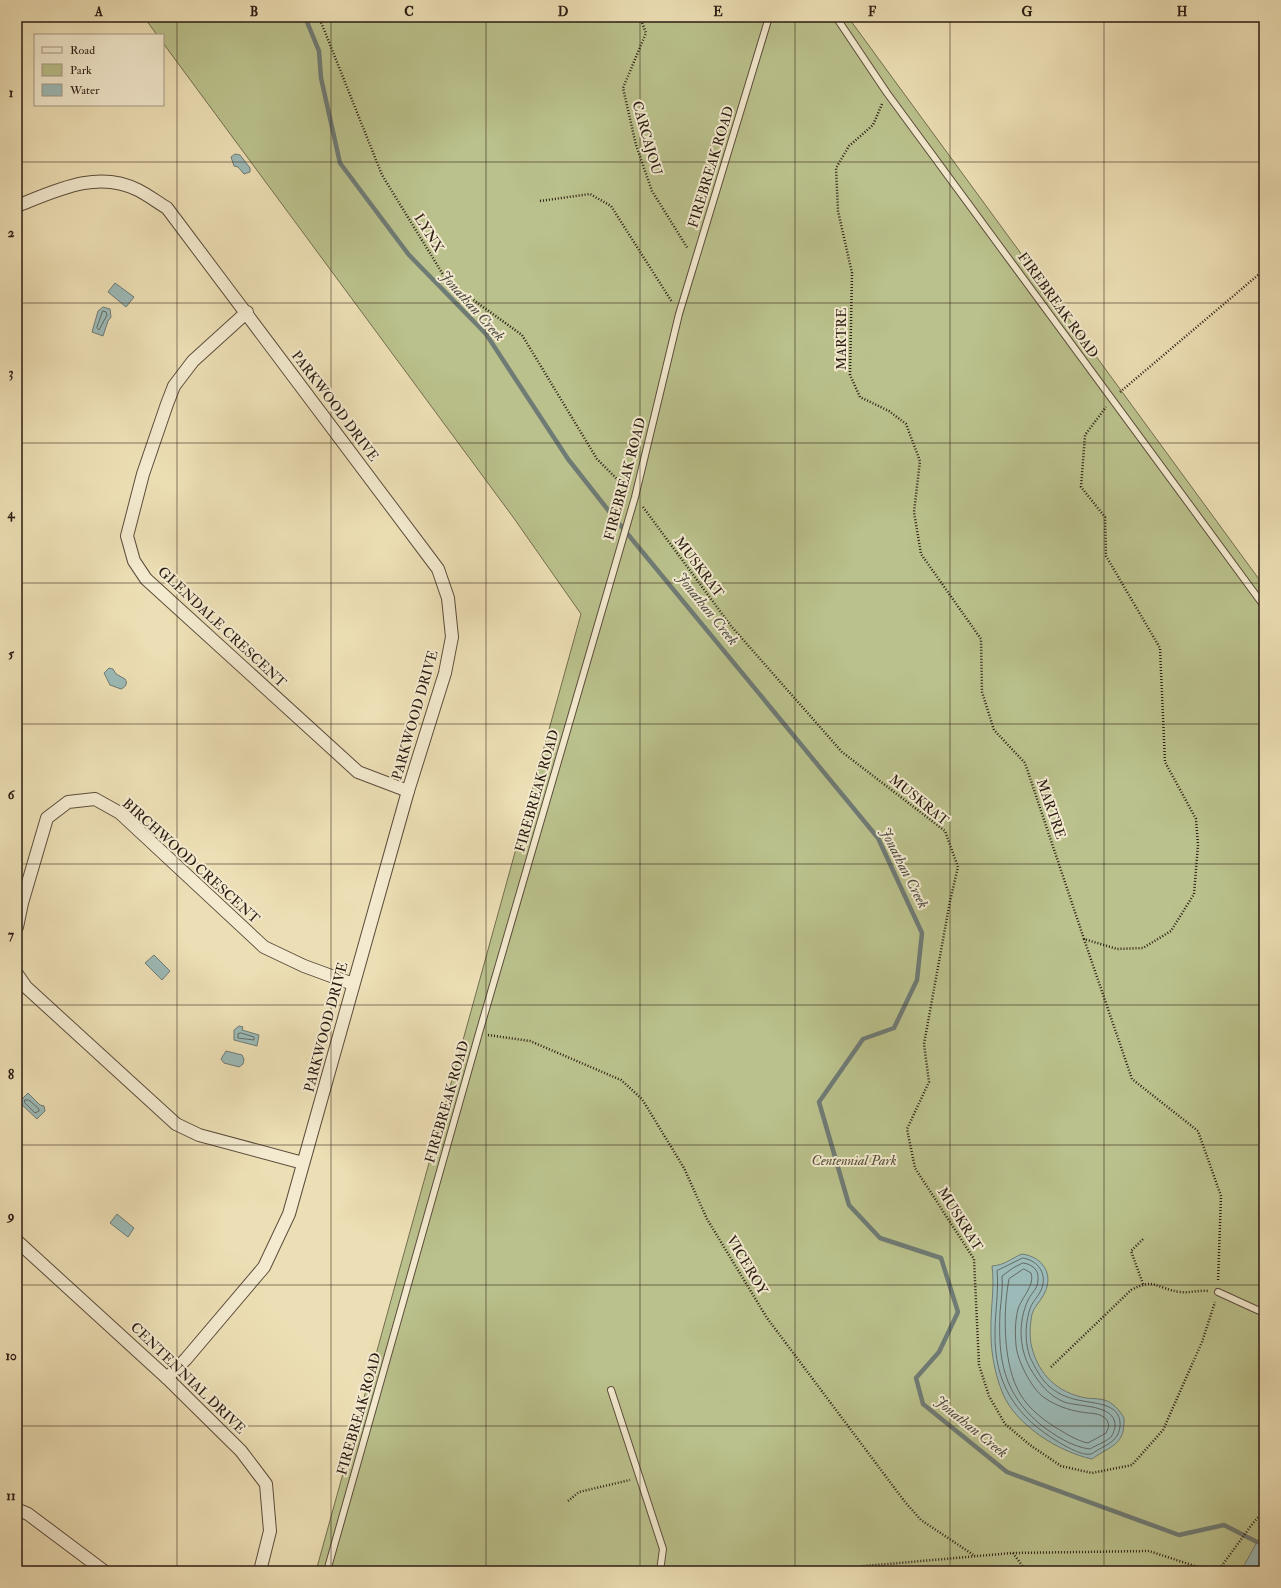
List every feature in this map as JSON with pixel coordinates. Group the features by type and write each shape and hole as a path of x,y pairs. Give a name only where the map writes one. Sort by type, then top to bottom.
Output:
{"street":[{"name":"PARKWOOD DRIVE","path":"17,206 80,182 111,181 137,189 167,208 247,312 438,569 448,598 452,637 445,672 408,791 289,1214 264,1267 168,1378"},
{"name":"GLENDALE CRESCENT","path":"247,312 193,361 174,386 143,474 127,536 134,561 146,579 358,772 408,791"},
{"name":"BIRCHWOOD CRESCENT","path":"17,927 22,903 47,818 68,802 95,800 120,813 264,947 304,966 353,984"},
{"path":"17,974 26,988 176,1124 199,1135 303,1163"},
{"name":"CENTENNIAL DRIVE","path":"17,1241 168,1378 241,1451 266,1484 270,1531 260,1571"},
{"path":"17,1512 21,1511 28,1514 104,1571"}],"lane":[{"name":"FIREBREAK ROAD","path":"327,1571 479,1034 635,497 680,314 769,17"},
{"name":"FIREBREAK ROAD","path":"836,17 887,93 1264,606"},
{"path":"1218,1292 1264,1313"},
{"path":"611,1390 663,1549 660,1571"}],"path":[{"name":"LYNX","path":"319,17 382,175 447,281 522,335 597,459 635,497"},
{"name":"CARCAJOU","path":"636,17 641,20 646,34 623,88 636,144 652,191 696,260"},
{"name":"MARTRE","path":"887,93 873,125 849,146 836,168 838,211 852,273 850,375 860,397 889,411 906,424 920,461 914,512 921,554 981,639 982,692 994,730 1025,763 1084,940"},
{"path":"540,201 590,194 611,206 680,314"},
{"path":"1084,940 1117,949 1142,948 1171,931 1194,894 1198,845 1196,819 1165,762 1160,648 1106,556 1105,518 1081,487 1086,435 1112,398 1264,270"},
{"name":"MUSKRAT","path":"635,497 731,626 842,752 945,831 958,867 950,901 924,1044 929,1082 907,1129 915,1168 974,1259 979,1365 989,1396 1005,1424 1030,1445 1061,1466 1092,1473 1132,1465 1163,1430 1202,1342 1218,1292 1221,1196 1198,1131 1132,1079 1084,940"},
{"name":"VICEROY","path":"479,1034 530,1042 621,1080 642,1098 684,1168 707,1219 767,1318 909,1507 921,1520 975,1556"},
{"path":"1143,1284 1131,1251 1144,1238"},
{"path":"1051,1367 1131,1290 1143,1284 1155,1284 1180,1292 1200,1290 1218,1292"},
{"path":"568,1501 579,1492 640,1478"},
{"path":"1218,1571 1253,1523 1264,1511"},
{"path":"840,1571 865,1566 1012,1553 1149,1551 1210,1571"},
{"path":"1012,1553 1026,1571"}],"green space":[{"name":"Centennial Park","path":"144,17 848,17 1264,586 1264,1571 316,1571 581,614 513,517 164,44 164,34 156,34"}],"water":[{"path":"235,154 240,155 250,168 250,172 244,174 238,167 234,166 231,157"},
{"path":"115,283 134,297 126,307 108,292"},
{"path":"103,307 110,309 111,317 108,321 103,336 92,332 98,311"},
{"path":"109,668 113,669 116,674 126,680 126,685 124,687 121,689 110,685 104,673"},
{"path":"154,955 170,971 162,980 145,963"},
{"path":"239,1026 243,1027 242,1030 259,1035 257,1046 234,1040 234,1030"},
{"path":"226,1051 242,1055 244,1059 243,1064 239,1067 224,1063 221,1059"},
{"path":"28,1093 40,1105 44,1106 45,1111 37,1119 19,1102"},
{"path":"117,1214 134,1228 128,1237 110,1223"},
{"path":"1022,1254 1030,1256 1041,1263 1045,1269 1048,1281 1043,1296 1033,1312 1030,1327 1031,1344 1039,1366 1058,1387 1076,1396 1109,1402 1117,1408 1124,1418 1122,1434 1116,1444 1092,1459 1066,1450 1040,1436 1018,1416 1009,1405 1000,1387 994,1364 991,1341 993,1283 992,1266 1004,1263"},
{"path":"1264,1535 1264,1571 1241,1571 1257,1542"}],"waterway":[{"name":"Jonathan Creek","path":"305,17 319,51 321,78 340,163 409,255 486,334 568,459 612,515 878,838 922,933 917,980 894,1028 863,1039 819,1102 849,1205 880,1238 941,1258 958,1312 939,1352 916,1378 923,1404 1007,1472 1179,1535 1224,1525 1257,1542"}]}
